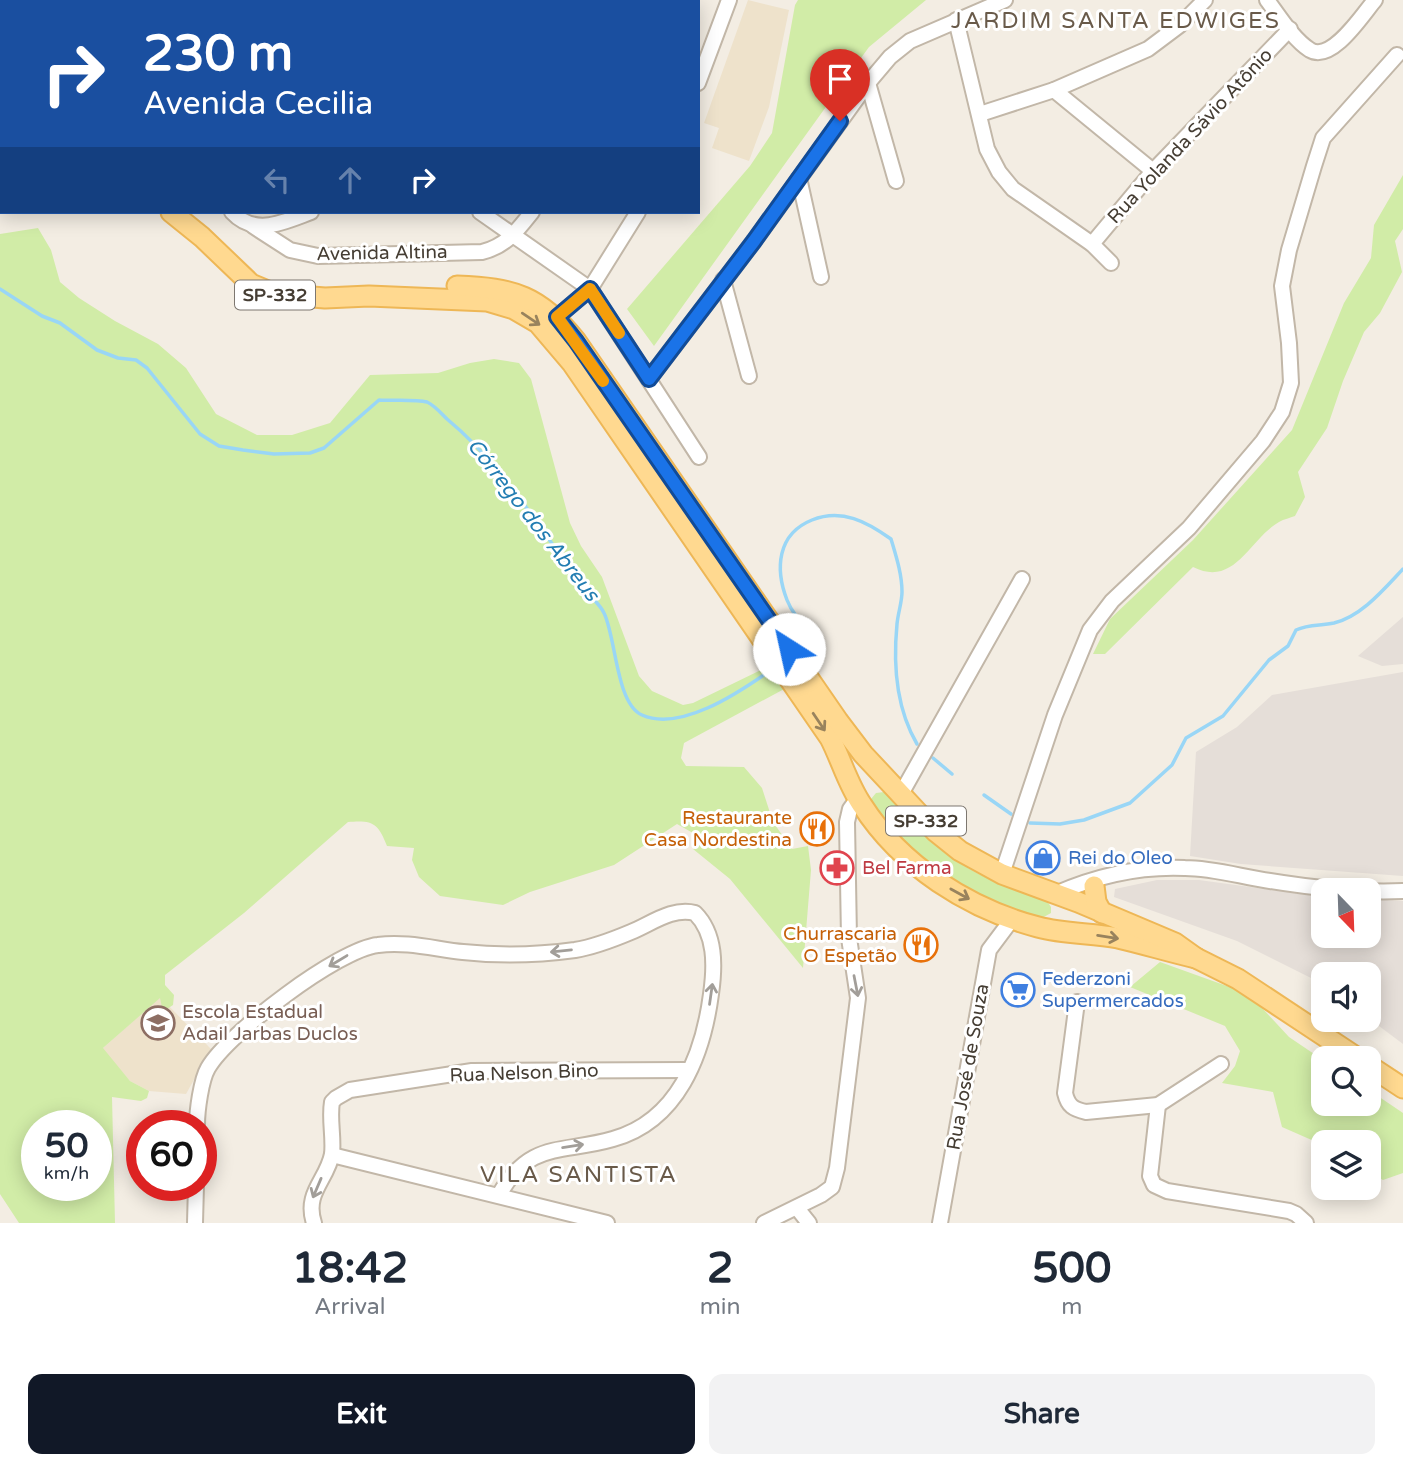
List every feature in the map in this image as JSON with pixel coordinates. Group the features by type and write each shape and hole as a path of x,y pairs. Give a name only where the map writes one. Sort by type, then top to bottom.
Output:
{"main road":[{"name":"SP-332","path":"173,214 251,284 275,295 487,301 514,309 538,323 579,372 830,738 858,798 885,836 925,872 976,904 1013,918 1116,938 1196,958"},
{"name":"SP-332","path":"193,214 202,237"},
{"name":"SP-332","path":"369,296 412,288 488,287 533,301 557,317 838,721 863,754 943,838 960,851 1002,874 1175,943 1196,958 1238,979 1339,1046"},
{"path":"858,798 870,783 895,788"},
{"path":"1094,886 1096,902 1102,913"},
{"path":"1046,923 1057,907 1055,894"},
{"path":"1046,923 1066,912 1077,902"},
{"path":"1381,1074 1403,1088"}],"street":[{"path":"700,78 729,0"},
{"path":"649,379 890,57 910,41 1005,0"},
{"path":"980,114 1054,90 1148,49 1180,26 1205,0"},
{"path":"1267,0 1311,51 1320,52 1327,51 1342,40 1375,0"},
{"path":"956,20 987,149 999,172 1013,188 1092,244 1111,263"},
{"name":"Rua Yolanda Sávio Atônio","path":"1092,244 1153,172 1290,29"},
{"path":"1002,874 1055,715 1090,630 1112,601 1189,528 1263,441 1282,412 1291,383 1282,286 1289,250 1320,147 1323,138 1336,122 1397,55"},
{"path":"868,83 896,181"},
{"path":"1054,90 1153,172"},
{"path":"799,178 821,277"},
{"name":"Avenida Altina","path":"234,214 241,221 290,250 318,256 482,252 497,248 514,235"},
{"path":"253,226 266,227 305,214"},
{"path":"483,214 590,289 699,457"},
{"path":"514,235 530,214"},
{"path":"557,317 590,289 637,214"},
{"path":"723,280 749,376"},
{"path":"895,788 1022,579"},
{"path":"764,1223 821,1195 832,1186 841,1144 858,998 849,938 846,822 850,809 858,798"},
{"path":"1055,894 1112,874 1170,867 1298,886 1403,891"},
{"path":"1077,902 1112,874"},
{"path":"197,1110 206,1070 242,1029 338,960 359,949 393,944 497,955 568,951 606,942 678,912 695,913 709,932 713,951 713,981 709,1012 689,1070 677,1095 658,1115 636,1130 614,1139 540,1154 525,1162 510,1176 499,1195"},
{"name":"Rua José de Souza","path":"940,1223 989,950 1013,918"},
{"path":"1077,1002 1065,1083 1069,1105 1075,1109 1086,1112 1158,1105 1221,1064"},
{"name":"Rua Nelson Bino","path":"332,1155 332,1102 362,1087 472,1071 689,1070"},
{"path":"1158,1105 1150,1176 1159,1189 1289,1212 1296,1214 1306,1223"},
{"path":"314,1223 310,1208 315,1190 332,1155 607,1223"},
{"path":"195,1201 195,1223"},
{"path":"797,1208 808,1223"}],"shaded area":[{"path":"748,0 789,10 769,107 749,161 712,148 719,128 704,123"},
{"path":"1403,617 1403,664 1382,666 1358,656"},
{"path":"1403,672 1403,876 1241,864 1190,856 1196,752 1237,727 1272,695"},
{"path":"1157,880 1199,880 1311,895 1311,948 1381,948 1381,900 1403,901 1403,1044 1381,1028 1381,962 1311,962 1311,978 1237,941 1114,897 1115,889"},
{"name":"Escola Estadual Adail Jarbas Duclos","path":"160,997 211,1049 186,1094 149,1091 130,1081 102,1049"}],"green space":[{"path":"798,0 926,0 869,47 654,346 627,309 750,166 772,133"},
{"path":"1403,175 1403,229 1395,241 1402,272 1380,313 1364,332 1327,428 1298,472 1305,497 1295,516 1268,530 1231,566 1208,572 1193,567 1105,654 1093,654 1110,619 1193,540 1292,430 1344,303 1371,258 1374,225"},
{"path":"38,228 51,250 60,282 115,321 158,344 186,368 216,414 257,435 292,435 330,423 370,375 438,373 494,359 519,363 531,379 570,523 581,546 602,577 639,676 652,691 683,705 693,703 769,666 786,688 684,743 681,758 686,766 744,767 762,788 773,822 792,849 808,846 811,870 803,968 730,879 693,849 707,841 677,824 614,865 530,892 503,905 440,896 419,877 412,860 414,848 387,846 381,832 374,825 348,822 244,913 165,975 165,985 174,995 173,1005 167,1009 162,1007 160,998 103,1048 130,1081 149,1091 147,1098 141,1101 112,1097 115,1223 19,1223 0,1194 0,234"},
{"path":"884,792 895,800 924,835 953,858 997,883 1047,901 1051,913 1042,918 1022,914 984,899 907,846 872,807 871,799 876,793"},
{"path":"1160,962 1249,994 1289,1037 1311,1052 1311,1116 1381,1116 1381,1098 1403,1113 1403,1173 1381,1179 1381,1130 1311,1130 1311,1140 1282,1127 1273,1092 1222,1083 1235,1066 1240,1051 1225,1026 1130,987"}],"waterway":[{"name":"Córrego dos Abreus","path":"0,289 42,316 60,323 97,350 118,358 136,360 147,368 200,434 219,446 274,454 310,453 324,448 379,400 430,403 467,437 504,478 602,610 627,698 633,708 642,715 657,719 691,714 725,699 768,672"},
{"name":"Córrego dos Abreus","path":"803,644 803,629 787,600 781,576 782,554 792,534 812,520 844,516 863,522 891,539 902,585 896,639 898,686 904,716 917,744"},
{"name":"Córrego dos Abreus","path":"1030,823 1060,824 1084,820 1130,803 1172,765 1186,738 1223,716 1269,660 1288,646 1296,630 1334,623 1354,614 1372,601 1403,569"},
{"name":"Córrego dos Abreus","path":"933,758 952,774"},
{"name":"Córrego dos Abreus","path":"984,795 1011,814"}],"slow traffic":[{"path":"603,381 557,317 590,289 619,333"}],"place":[{"name":"Restaurante Casa Nordestina","path":"817,829"},
{"name":"Rei do Oleo","path":"1043,858"},
{"name":"Bel Farma","path":"837,868"},
{"name":"Churrascaria O Espetão","path":"921,945"},
{"name":"Federzoni Supermercados","path":"1018,990"},
{"name":"Escola Estadual Adail Jarbas Duclos","path":"158,1023"}],"district":[{"name":"JARDIM SANTA EDWIGES","path":"1116,21"},
{"name":"VILA SANTISTA","path":"579,1175"}],"route":[{"path":"789,649 557,317 590,289 649,379 754,241 840,121"}]}
